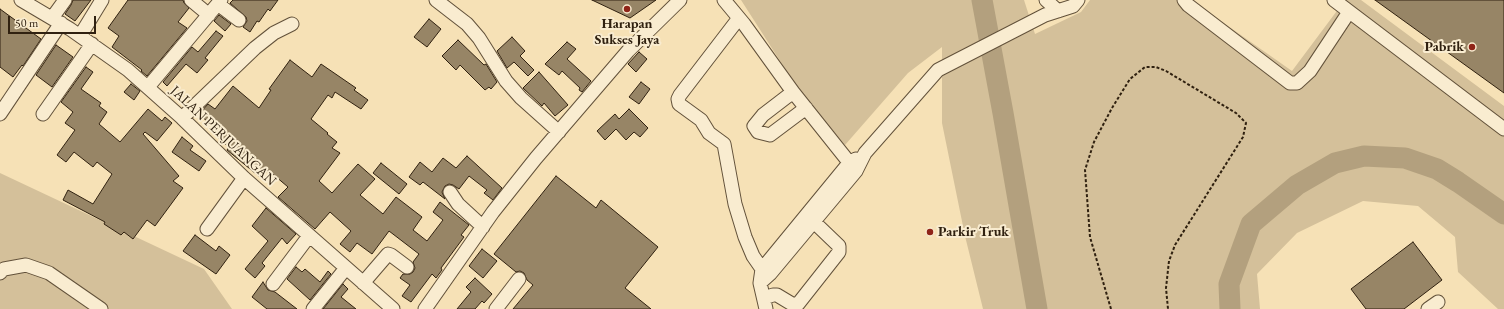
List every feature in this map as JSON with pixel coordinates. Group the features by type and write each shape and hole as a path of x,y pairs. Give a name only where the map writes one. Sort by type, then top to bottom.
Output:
{"street":[{"name":"JALAN PERJUANGAN","path":"21,0 80,36 128,70 182,118 244,178 393,309"},
{"path":"0,114 56,21 65,0"},
{"path":"80,36 102,0"},
{"path":"191,0 209,14"},
{"path":"436,0 470,28 479,38 506,81 521,98 559,132"},
{"path":"425,309 515,183 622,57 680,0"},
{"path":"724,0 853,167"},
{"path":"1046,0 1058,11"},
{"path":"765,303 760,283 766,271 853,167 938,70 1044,15 1073,6 1078,0"},
{"path":"1184,0 1188,5 1290,83 1297,83 1310,71 1350,12"},
{"path":"1334,0 1504,129"},
{"path":"148,87 220,2 239,20"},
{"path":"739,18 678,99 679,104 701,120 709,133 724,144 735,204 752,256 766,271"},
{"path":"182,118 255,48 274,33 292,24"},
{"path":"43,114 92,44"},
{"path":"794,92 763,115 754,126 758,132 770,135 806,108"},
{"path":"766,271 814,222 853,167"},
{"path":"207,229 244,178"},
{"path":"450,192 458,204 483,227"},
{"path":"765,303 773,295 777,295 792,304 798,304 839,252 839,246 814,222"},
{"path":"273,284 309,236"},
{"path":"363,283 388,254 407,266"},
{"path":"0,273 4,269 26,264 49,273 101,309"},
{"path":"313,309 346,268"},
{"path":"496,309 519,279"}],"path":[{"path":"1111,309 1090,237 1085,170 1094,142 1112,108 1130,79 1145,67 1156,67 1166,71 1236,113 1246,122 1243,137 1175,245 1169,261 1166,288 1168,309"}],"shaded area":[{"path":"741,0 1024,0 1035,34 1081,12 1090,0 1191,0 1292,71 1345,0 1361,0 1504,106 1504,309 1498,309 1458,272 1455,237 1418,206 1363,201 1297,233 1257,274 1260,309 983,309 965,236 942,123 942,47 908,73 845,145 798,89","holes":["1001,103 1012,153 1031,271"]},
{"path":"0,173 204,269 232,309 0,309"}],"building":[{"path":"73,0 91,0 75,21 65,14"},
{"path":"128,0 183,0 189,8 178,22 187,28 147,76 141,71 142,70 112,47 119,36 108,28"},
{"path":"233,0 278,0 270,11 268,9 259,22 257,21 250,32 243,27 247,21 246,17 230,3"},
{"name":"Harapan Sukses Jaya","path":"592,0 656,0 630,18"},
{"name":"Pabrik","path":"1375,0 1504,0 1504,93"},
{"path":"0,9 41,39 23,66 22,65 13,77 0,67"},
{"path":"219,15 231,24 225,31 214,21"},
{"path":"429,19 441,29 427,47 414,37"},
{"path":"216,31 223,36 205,58 208,60 197,73 186,64 167,86 163,82 192,47 198,52"},
{"path":"512,37 525,51 520,56 534,70 528,76 514,62 507,68 497,51"},
{"path":"458,40 484,65 486,64 497,82 491,89 489,87 485,90 460,65 456,70 442,56"},
{"path":"567,42 576,49 567,59 591,81 582,92 579,90 580,88 562,71 559,75 545,64"},
{"path":"56,45 73,57 52,87 36,75"},
{"path":"639,52 647,59 636,72 628,64"},
{"path":"290,60 312,77 321,64 356,88 354,90 368,100 361,109 335,92 332,98 328,95 311,119 337,142 332,148 340,153 319,181 332,193 358,164 375,179 360,195 383,214 396,197 422,217 413,230 427,241 443,220 433,212 440,202 469,225 461,235 464,237 441,268 442,270 436,278 432,274 411,302 402,296 410,285 400,278 403,274 410,274 413,272 415,268 413,262 419,254 389,231 372,254 357,243 350,252 340,244 351,231 330,212 315,229 278,197 288,187 268,170 261,178 227,150 229,147 217,137 220,133 199,114 208,104 215,109 233,86 259,108 271,90 269,89"},
{"path":"86,67 93,72 81,89 101,103 99,106 107,112 99,124 120,142 148,109 162,121 165,117 172,123 157,141 145,132 143,134 179,176 173,181 183,188 155,226 147,220 133,239 124,232 121,235 104,224 105,222 63,200 68,190 93,204 112,174 97,162 93,167 74,152 66,162 57,155 75,130 65,123 73,112 61,102"},
{"path":"539,72 568,105 555,116 544,103 542,106 523,88"},
{"path":"641,82 650,89 639,104 629,97"},
{"path":"131,84 140,91 134,100 124,92"},
{"path":"629,109 648,128 640,137 634,132 626,140 616,129 605,140 597,131 615,114 619,119"},
{"path":"182,137 193,146 190,150 206,161 199,171 172,152"},
{"path":"467,156 502,188 493,200 484,193 487,190 469,176 459,189 449,184 445,186 442,192 445,199 423,182 420,185 409,177 420,162 432,172 443,158 456,168"},
{"path":"381,163 407,184 399,194 373,173"},
{"path":"556,176 596,208 601,200 658,247 625,288 651,309 513,309 533,285 527,280 524,273 520,271 516,272 494,254"},
{"path":"266,208 296,234 287,244 282,238 262,263 265,266 255,278 245,269 268,241 252,226"},
{"path":"195,235 216,251 219,246 230,255 216,274 183,251"},
{"path":"1413,242 1442,280 1404,309 1366,309 1351,289"},
{"path":"482,249 497,261 483,278 469,266"},
{"path":"296,267 302,272 305,269 320,282 328,271 331,274 310,300 287,279"},
{"path":"475,278 492,294 484,303 482,301 475,309 457,309 471,292 466,287"},
{"path":"263,282 268,290 275,292 297,309 267,309 252,297"},
{"path":"343,284 348,289 341,297 356,309 323,309"}],"waterway":[{"path":"982,0 1037,309"},
{"path":"1230,309 1229,284 1251,224 1297,185 1335,163 1364,156 1405,158 1437,169 1504,214"}],"place":[{"name":"Harapan Sukses Jaya","path":"627,9"},
{"name":"Pabrik","path":"1472,47"},
{"name":"Parkir Truk","path":"930,232"}]}
